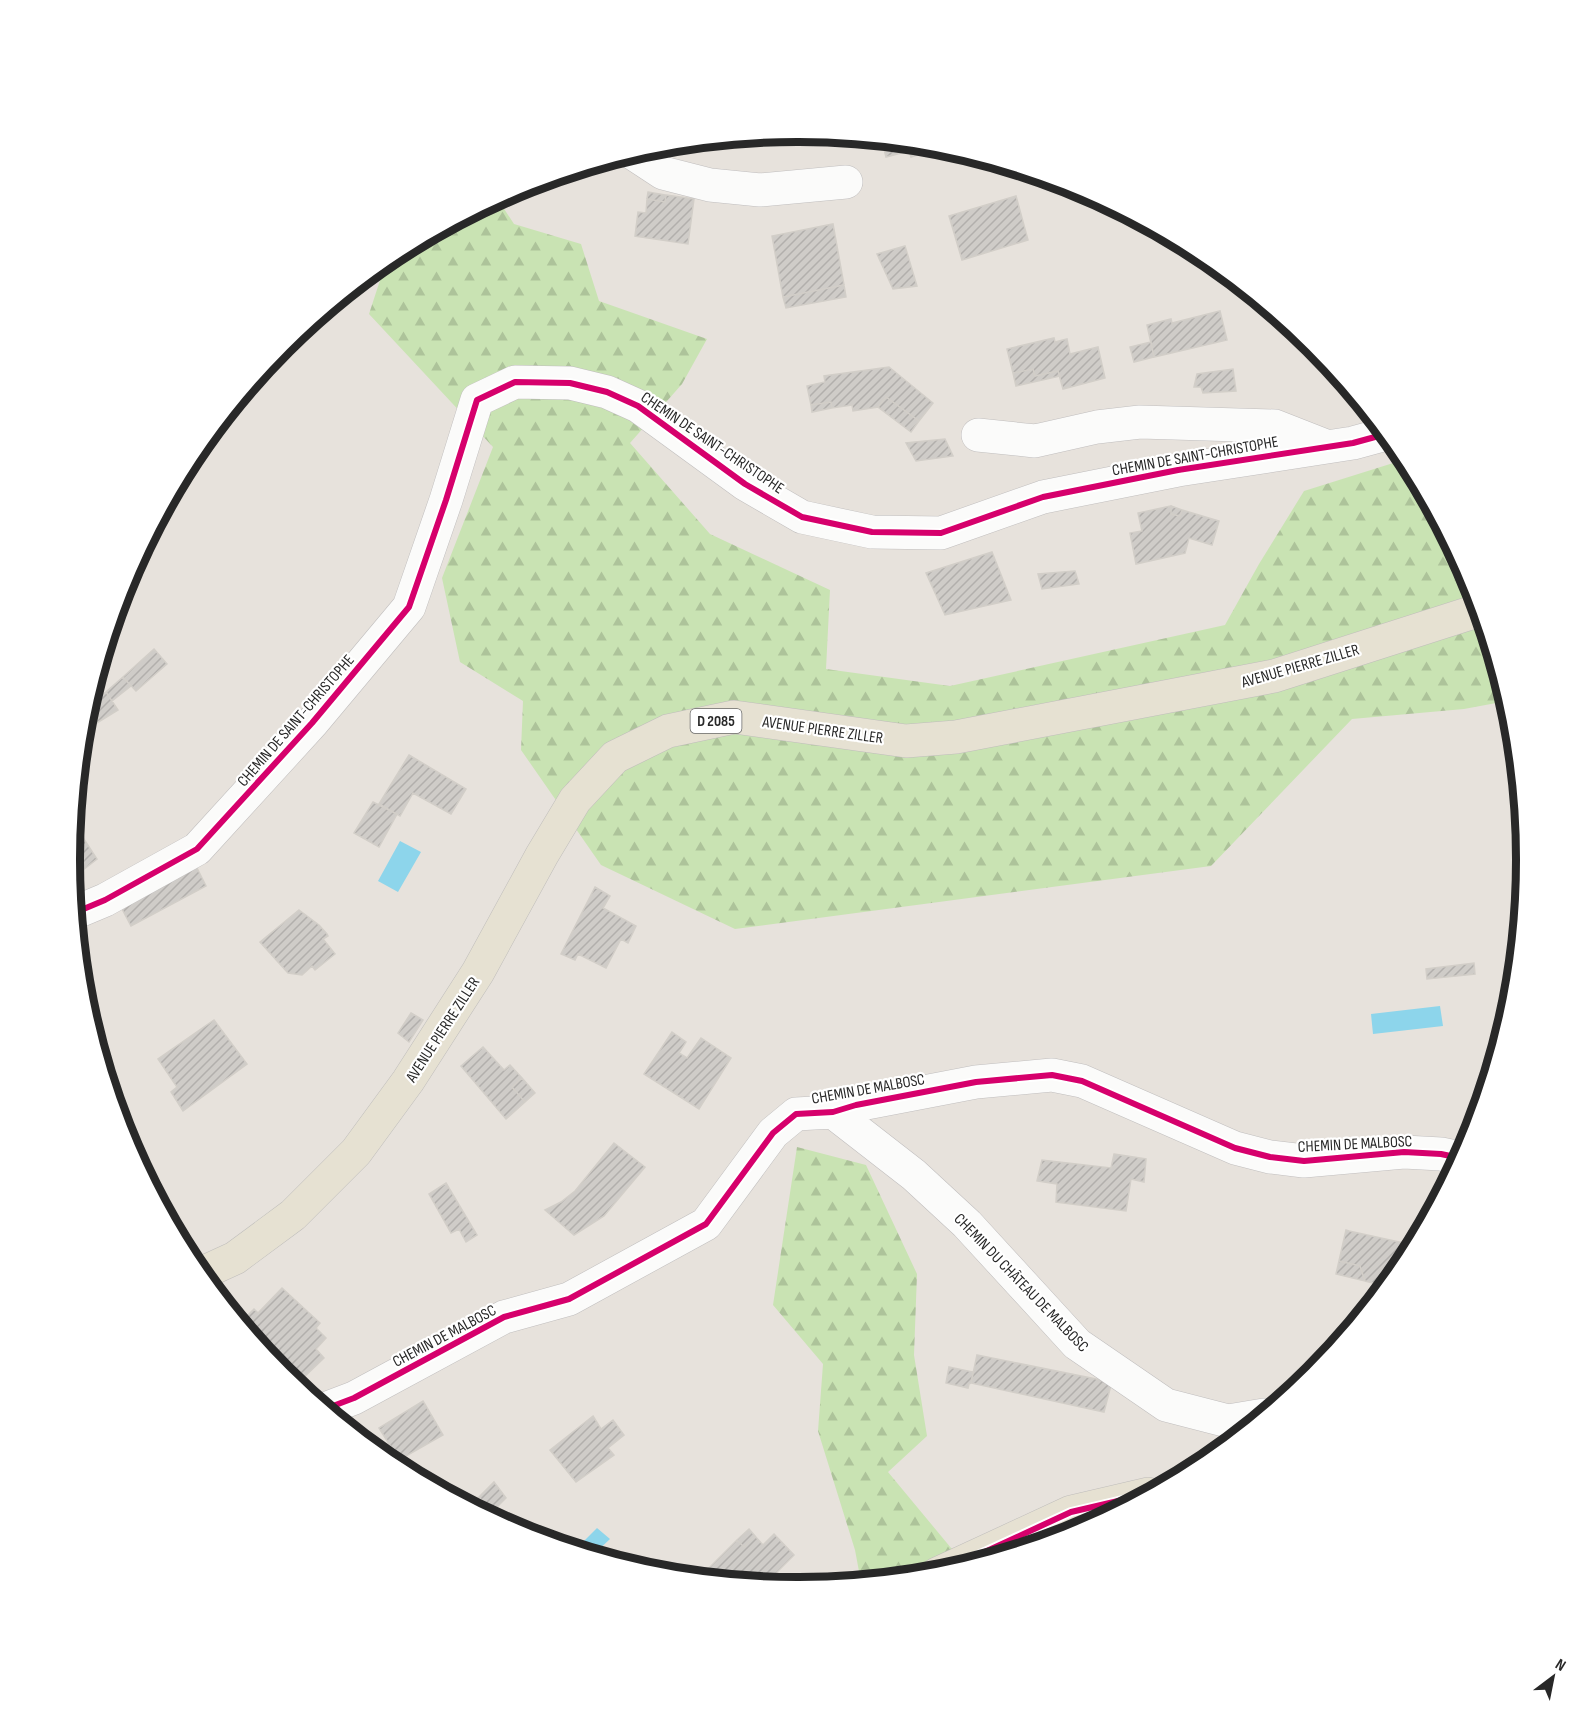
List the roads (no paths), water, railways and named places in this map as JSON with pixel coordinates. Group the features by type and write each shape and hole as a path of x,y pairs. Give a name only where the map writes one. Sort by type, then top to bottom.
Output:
{"main road":[{"name":"AVENUE PIERRE ZILLER","path":"209,1270 235,1258 293,1215 356,1152 408,1081 478,972 575,800 615,757 668,731 734,717 906,741 956,737 1274,676 1471,613"},
{"path":"982,1553 1071,1512 1119,1501"}],"street":[{"path":"641,159 663,173 710,185 760,190 846,182"},
{"name":"CHEMIN DE SAINT-CHRISTOPHE","path":"81,910 105,900 197,849 312,723 409,607 477,400 515,382 570,383 607,392 638,406 746,484 802,517 872,532 941,533 1043,497 1178,470 1327,447 1377,436"},
{"path":"978,435 1035,441 1140,422 1275,426 1327,447"},
{"name":"CHEMIN DE MALBOSC","path":"333,1406 354,1398 504,1317 569,1299 706,1224 773,1133 796,1114 833,1112 856,1105 976,1082 1052,1075 1082,1081 1235,1148 1270,1157 1304,1161 1404,1152 1451,1156"},
{"name":"CHEMIN DU CHÂTEAU DE MALBOSC","path":"833,1112 914,1176 967,1224 1077,1344 1166,1405 1228,1421 1249,1417"}],"water":[{"path":"400,841 421,852 398,892 378,881"},
{"path":"1440,1006 1443,1026 1373,1034 1371,1014"},
{"path":"597,1528 610,1539 599,1549 581,1544"}]}
